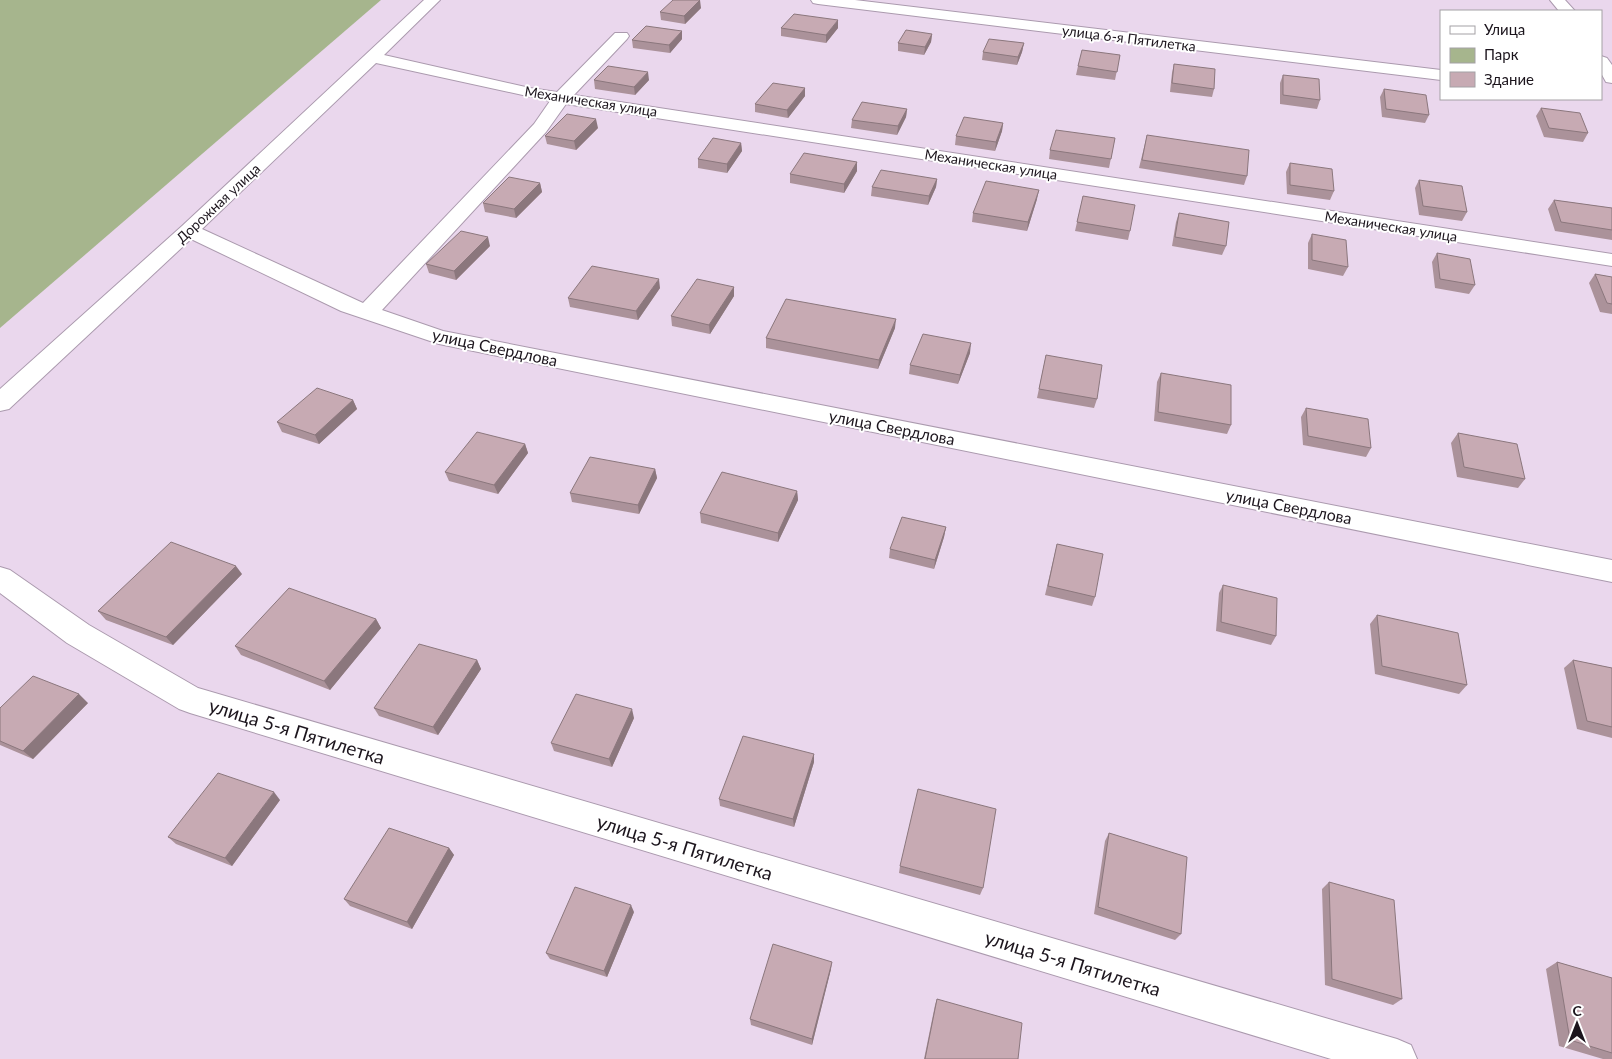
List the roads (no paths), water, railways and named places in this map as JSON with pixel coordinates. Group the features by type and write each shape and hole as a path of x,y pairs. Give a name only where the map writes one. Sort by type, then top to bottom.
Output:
{"street":[{"name":"Дорожная улица","path":"0,404 434,0"},
{"name":"улица 6-я Пятилетка","path":"818,0 1440,75"},
{"path":"1557,0 1566,10"},
{"path":"367,312 540,128 562,96 621,36"},
{"name":"Механическая улица","path":"372,57 530,93 562,96 1612,260"},
{"path":"1602,63 1612,78"},
{"name":"улица Свердлова","path":"189,230 349,306 439,337 1612,571"},
{"name":"улица 5-я Пятилетка","path":"0,578 78,634 190,699 1397,1059"}]}
